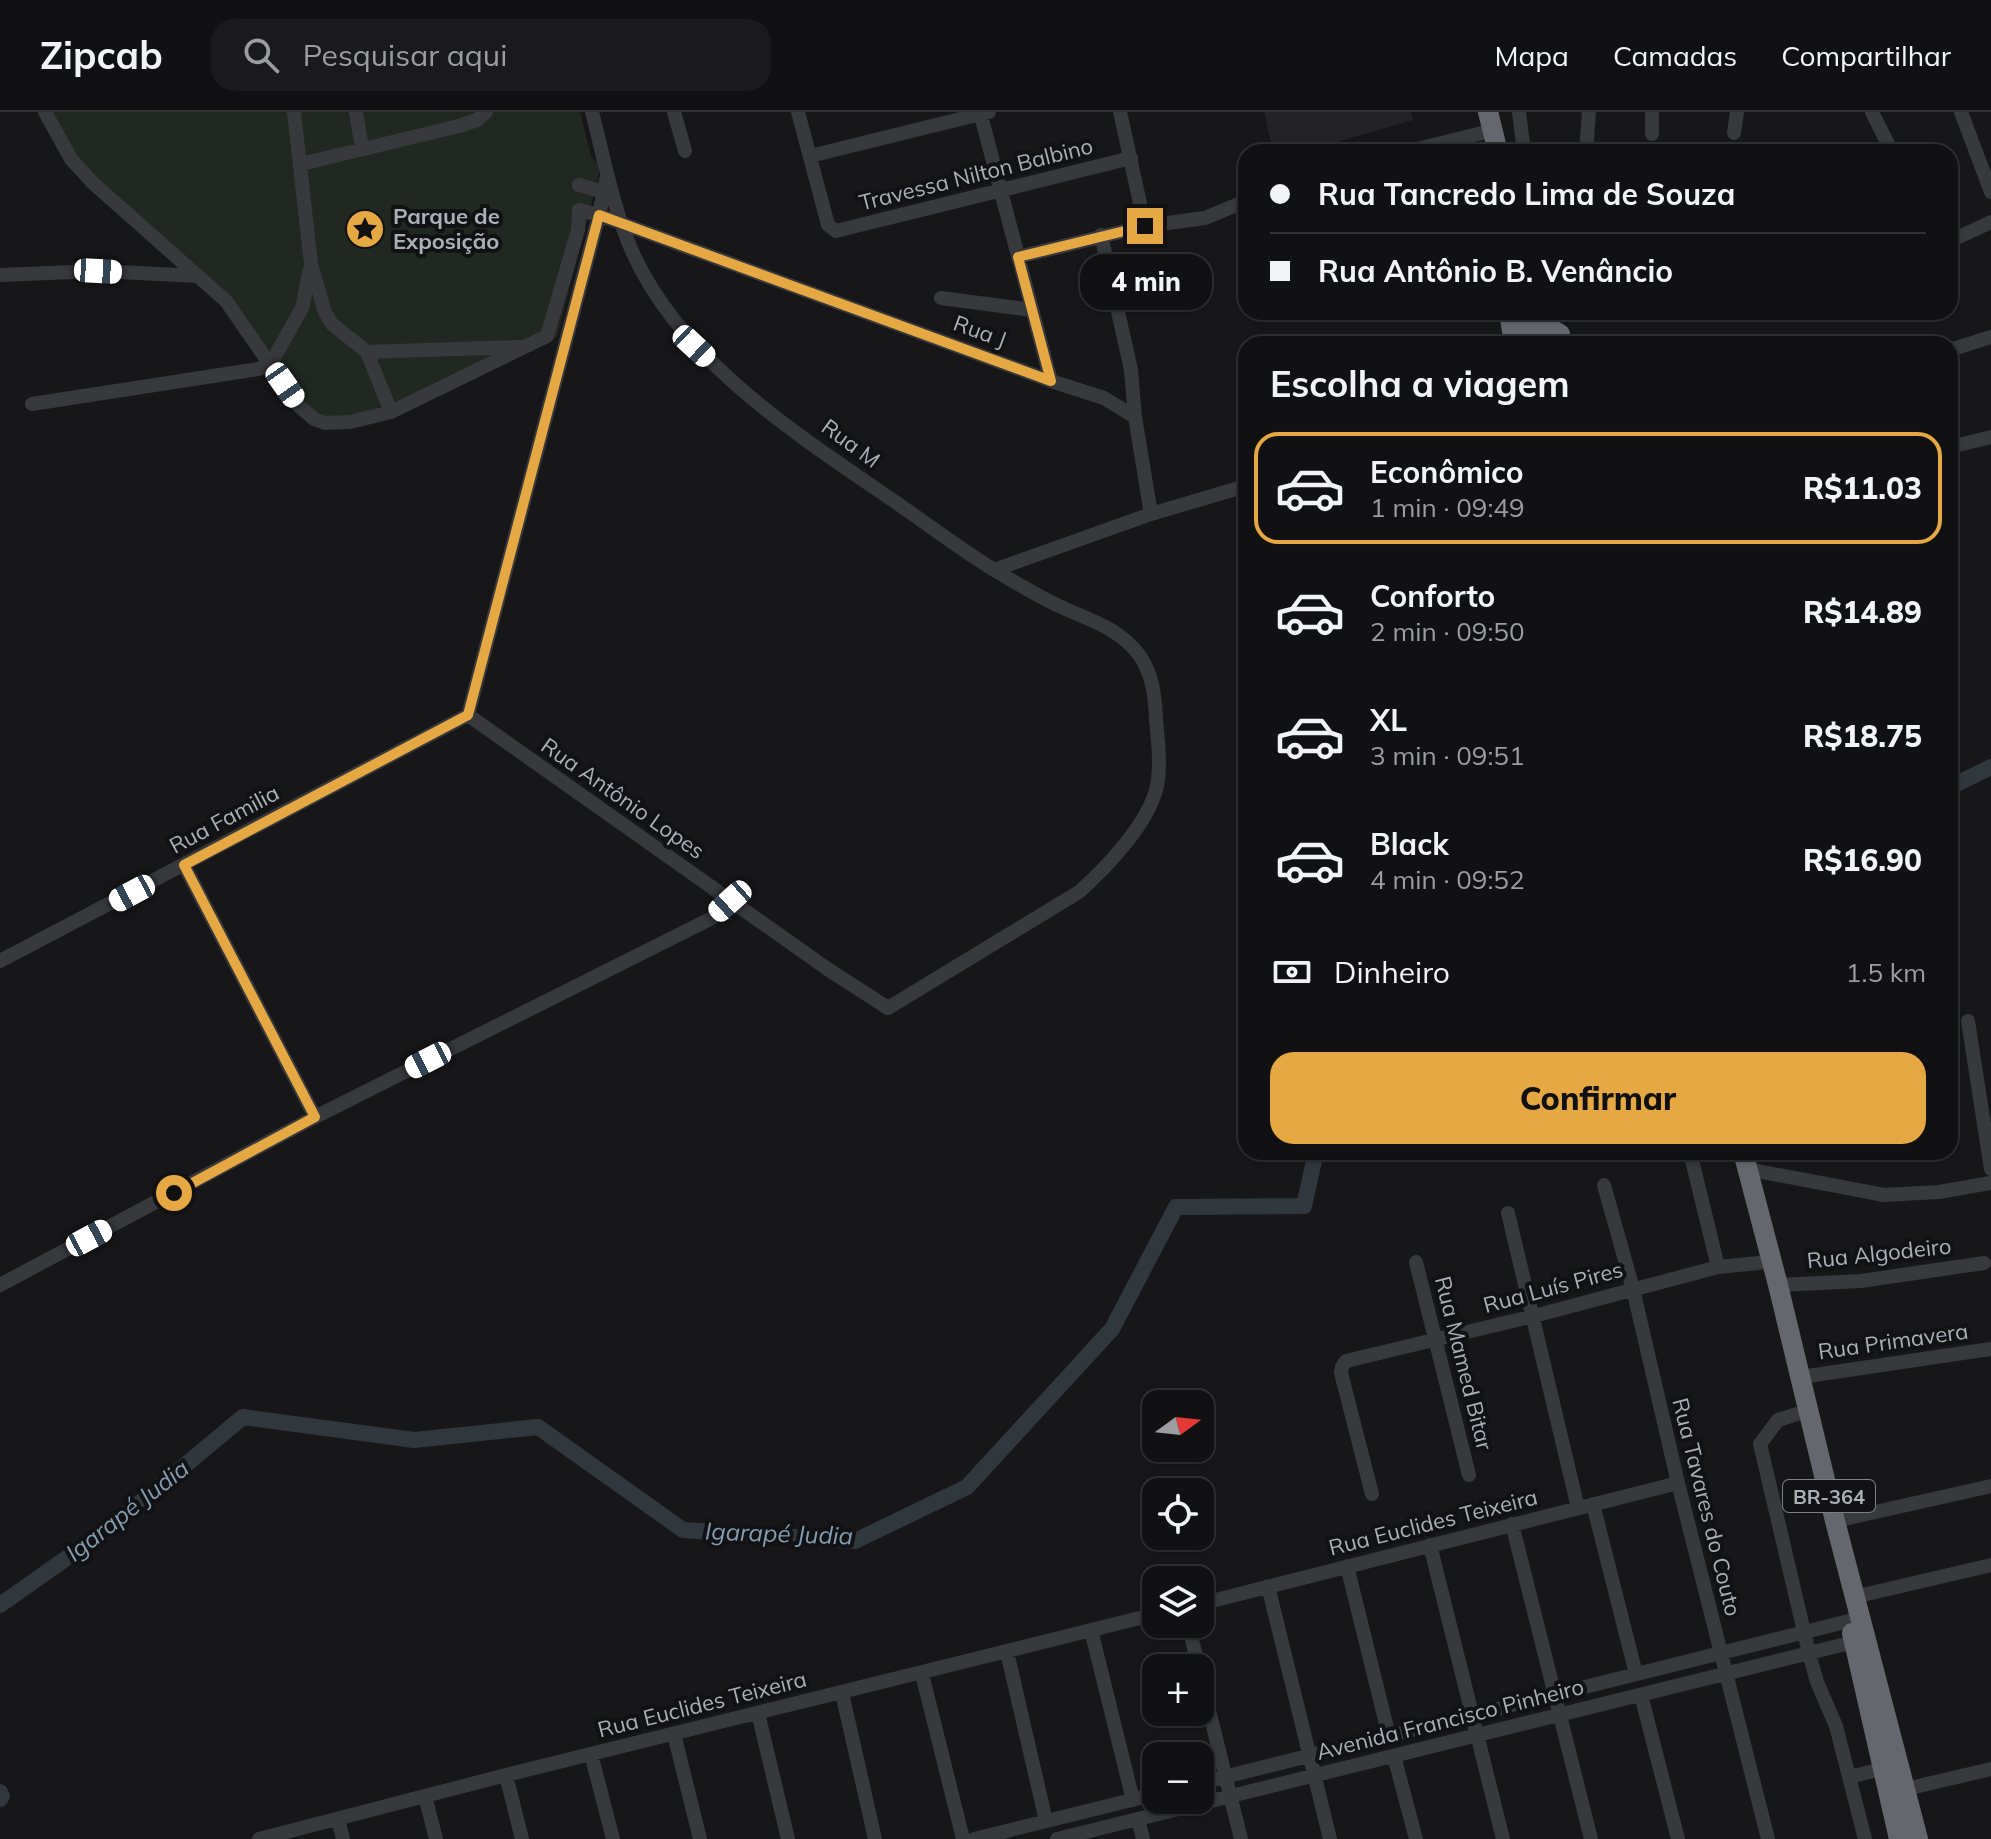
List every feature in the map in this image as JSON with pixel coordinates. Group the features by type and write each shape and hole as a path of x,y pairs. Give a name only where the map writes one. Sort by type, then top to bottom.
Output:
{"highway":[{"path":"1477,112 1484,142"},
{"path":"1488,112 1496,144"},
{"path":"1519,336 1522,330 1535,326 1548,327 1558,336"},
{"name":"BR-364","path":"1734,1160 1854,1642 1906,1789 1907,1834"},
{"name":"BR-364","path":"1745,1161 1854,1597 1876,1707 1882,1769 1907,1834"}],"street":[{"path":"45,112 79,169 226,301 299,406 314,419 325,423 350,422 391,412 539,342 552,328 578,230 579,210 622,222"},
{"path":"294,112 311,264 325,312 332,324 367,352 391,412"},
{"path":"356,112 362,148"},
{"path":"301,164 459,126 477,120 486,112"},
{"name":"Rua M","path":"592,112 632,251 694,346 746,393 845,468 994,570 1057,605 1121,635 1150,674 1155,692 1159,759 1157,786 1149,808 1101,872 1079,892 888,1008 871,998"},
{"path":"674,112 685,151"},
{"path":"798,112 810,156 983,113 1000,190 1051,381"},
{"path":"1120,112 1145,226"},
{"path":"1519,112 1523,144"},
{"path":"1587,144 1589,112"},
{"path":"1652,112 1652,134"},
{"path":"1734,133 1737,112"},
{"path":"1872,112 1889,144"},
{"path":"1961,112 1991,192"},
{"name":"Travessa Nilton Balbino","path":"810,156 831,230 836,231 1131,158"},
{"path":"468,715 608,171"},
{"path":"579,185 604,192"},
{"path":"1018,257 1101,235 1205,218 1238,204"},
{"name":"Rua J","path":"622,222 1104,398 1135,417"},
{"path":"1958,237 1991,222"},
{"path":"1101,235 1131,370 1135,417 1151,514"},
{"path":"32,404 270,365 302,308 311,264"},
{"path":"0,275 98,271 198,276"},
{"name":"Rua J","path":"941,298 1032,310"},
{"path":"1958,347 1991,337"},
{"path":"367,352 524,347"},
{"path":"1958,445 1991,437"},
{"path":"994,570 1151,514 1238,488"},
{"name":"Rua Familia","path":"0,961 468,715"},
{"name":"Rua Antônio Lopes","path":"468,715 871,998"},
{"path":"184,865 315,1117"},
{"path":"2,1281 315,1117 712,918 730,901"},
{"path":"1968,1021 1991,1169"},
{"path":"1692,1160 1718,1267"},
{"path":"1745,1161 1884,1195 1939,1192 1991,1183"},
{"name":"Rua Tavares do Couto","path":"1604,1185 1633,1289 1678,1483 1768,1839"},
{"path":"1508,1213 1585,1506 1636,1674"},
{"name":"Rua Mamed Bitar","path":"1416,1262 1469,1475"},
{"name":"Rua Luís Pires","path":"1372,1494 1341,1370 1346,1361 1534,1316 1718,1267 1759,1263"},
{"name":"Rua Algodeiro","path":"1778,1285 1861,1281 1984,1263"},
{"name":"Rua Primavera","path":"1801,1377 1991,1349"},
{"path":"1797,1414 1778,1420 1760,1444 1803,1633 1817,1682 1836,1726 1865,1839"},
{"name":"Rua Euclides Teixeira","path":"1214,1600 1678,1483"},
{"path":"1835,1521 1991,1486"},
{"path":"1512,1524 1591,1839"},
{"path":"1430,1545 1503,1839"},
{"path":"1854,1597 1991,1565"},
{"path":"1347,1566 1389,1736"},
{"path":"1268,1586 1330,1839"},
{"name":"Rua Euclides Teixeira","path":"259,1839 1142,1617"},
{"name":"Avenida Francisco Pinheiro","path":"1214,1779 1849,1621"},
{"path":"1091,1630 1133,1800"},
{"name":"Avenida Francisco Pinheiro","path":"1057,1839 1854,1642"},
{"path":"1007,1652 1046,1821"},
{"path":"922,1674 963,1839"},
{"path":"842,1693 875,1839"},
{"path":"1641,1695 1678,1839"},
{"path":"758,1713 788,1839"},
{"path":"1213,1726 1241,1839"},
{"path":"674,1734 700,1839"},
{"path":"591,1754 613,1839"},
{"path":"1394,1756 1416,1839"},
{"path":"1849,1777 1882,1769"},
{"path":"1906,1789 1991,1769"},
{"path":"506,1775 522,1839"},
{"path":"425,1796 436,1839"},
{"path":"974,1839 1142,1798"},
{"path":"338,1819 343,1839"},
{"path":"1138,1819 1143,1839"}],"shaded area":[{"name":"Parque de Exposição","path":"46,112 580,112 591,156 599,165 598,178 557,337 524,347 391,412 314,419 226,301 93,183"},
{"path":"1264,112 1411,112 1413,120 1330,144 1271,144"}],"waterway":[{"name":"Igarapé Judia","path":"1958,783 1991,767"},
{"name":"Igarapé Judia","path":"0,1605 112,1526 243,1417 414,1440 538,1427 683,1530 855,1541 967,1487 1112,1329 1176,1207 1304,1206 1314,1160"},
{"name":"Igarapé Judia","path":"0,1792 0,1799"}],"place":[{"name":"Parque de Exposição","path":"365,229"}],"route":[{"path":"174,1193 315,1117 184,865 468,715 599,215 1051,381 1018,257 1145,226"}]}
